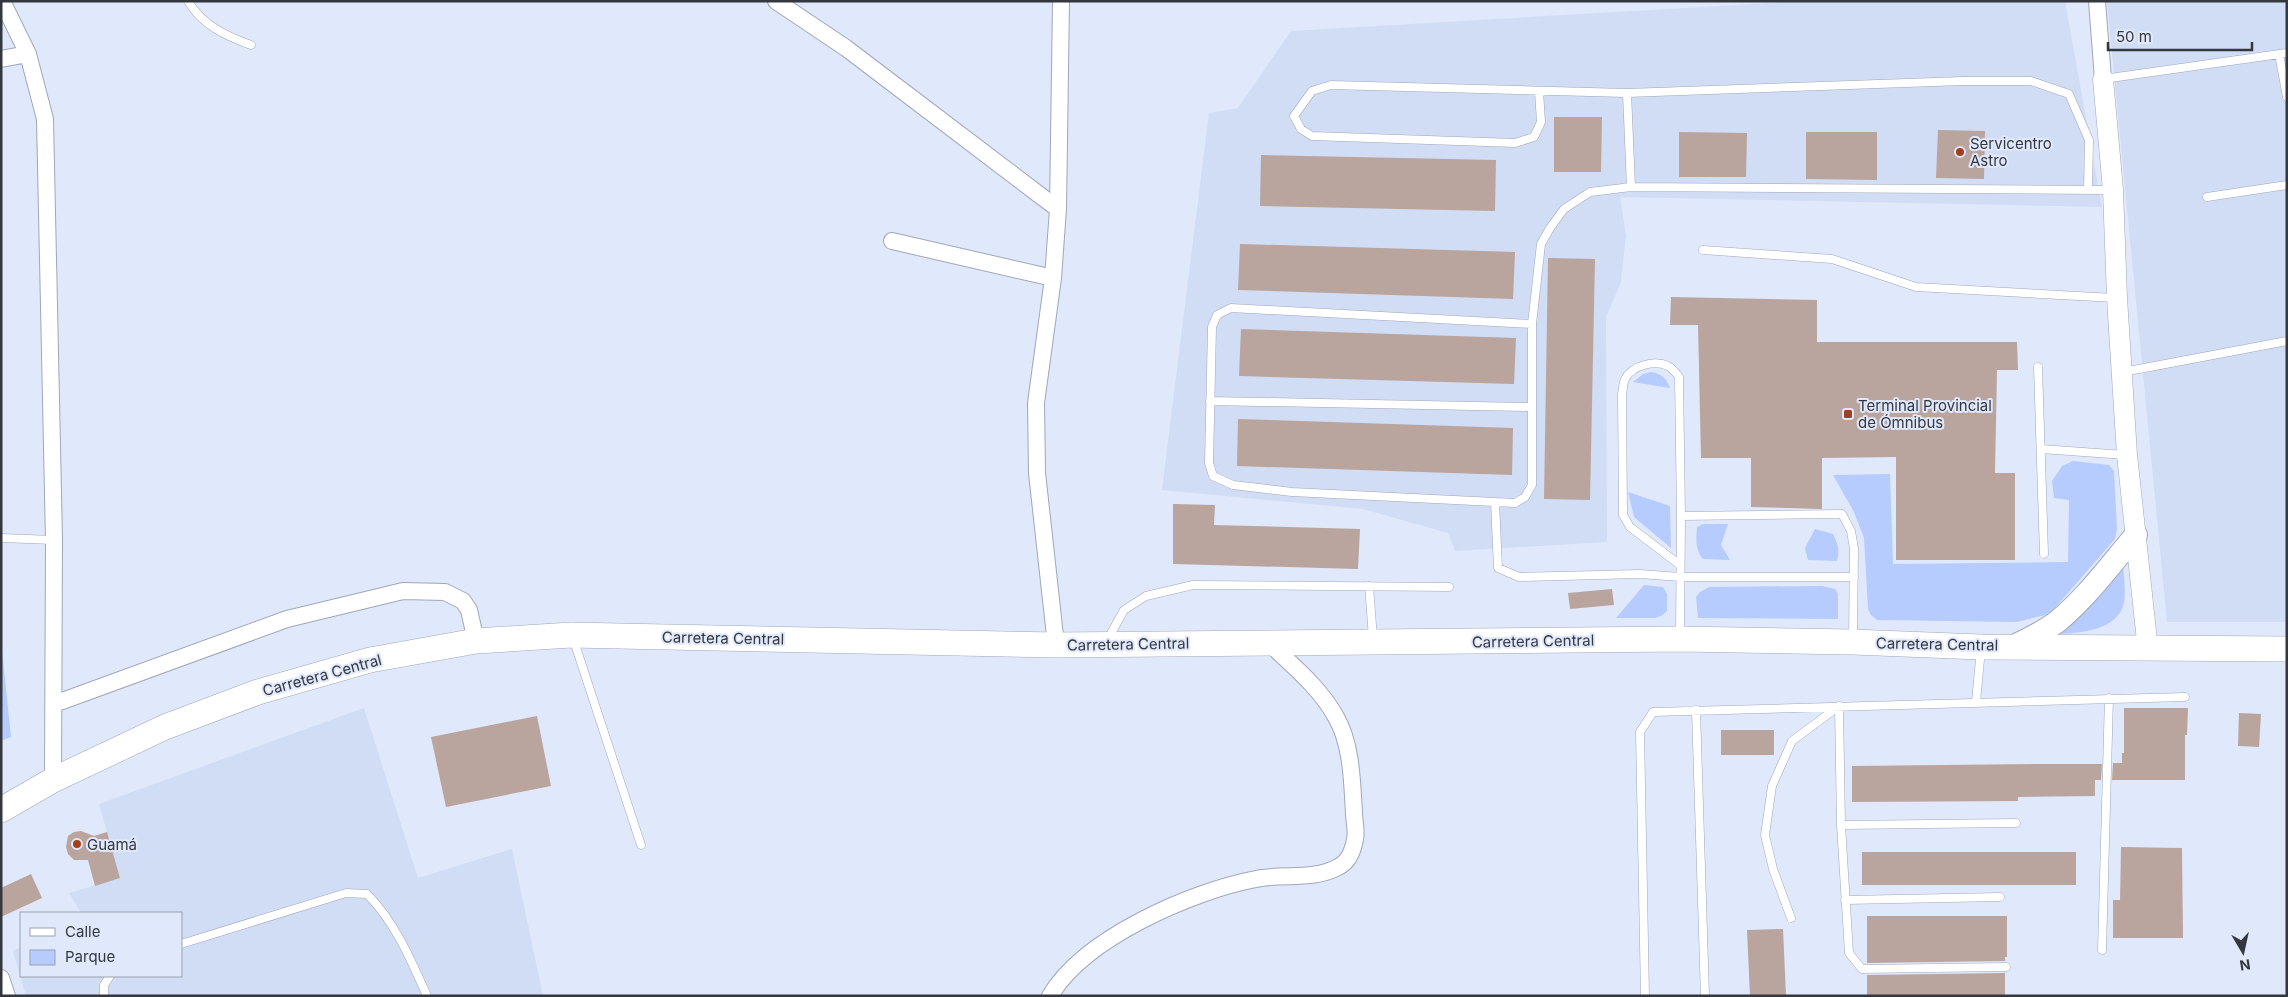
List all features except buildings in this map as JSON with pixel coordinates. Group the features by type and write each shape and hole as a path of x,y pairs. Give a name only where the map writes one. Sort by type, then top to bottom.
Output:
{"main road":[{"path":"2014,646 2042,632 2058,621 2085,594 2136,535"},
{"name":"Carretera Central","path":"1,810 53,780 165,727 258,692 370,660 476,641 572,634 1056,645 1106,643 1270,644 1680,639 2148,650 2287,649"}],"street":[{"path":"776,1 846,48 1058,210"},
{"path":"1056,645 1043,546 1037,464 1036,403 1053,278 1058,210 1061,1"},
{"path":"2097,1 2113,190 2117,298 2127,455 2148,650"},
{"path":"4,2 28,54 45,119 54,540 53,780"},
{"path":"1,59 28,54"},
{"path":"892,241 1053,278"},
{"path":"54,704 287,619 404,591 445,592 463,601 469,610 476,641"},
{"path":"1050,996 1056,986 1086,954 1133,926 1190,899 1257,878 1315,875 1339,867 1350,857 1356,838 1349,754 1337,718 1314,686 1270,644"},
{"path":"1,978 7,996"}],"lane":[{"path":"188,1 212,28 251,45"},
{"path":"2103,79 2283,54 2287,97"},
{"path":"1539,91 1541,122 1534,137 1515,144 1312,136 1301,129 1294,116 1312,91 1331,86 1627,93 1962,81 2031,81 2069,94 2089,140 2088,190"},
{"path":"1627,93 1631,188"},
{"path":"2207,198 2287,185"},
{"path":"1532,324 1231,308 1217,315 1212,327 1209,463 1213,476 1233,485 1302,493 1515,503 1525,497 1532,485 1532,324 1541,244 1564,209 1590,192 1631,188 2113,190"},
{"path":"1703,250 1832,260 1916,287 2117,298"},
{"path":"2122,372 2287,341"},
{"path":"1680,565 1630,527 1623,516 1622,394 1625,378 1633,370 1646,364 1658,363 1669,367 1679,377 1681,516 1680,639"},
{"path":"2038,367 2044,554"},
{"path":"1210,401 1532,407"},
{"path":"2041,449 2127,455"},
{"path":"1495,502 1498,568 1519,577 1640,574 1680,577 1854,578"},
{"path":"1681,516 1842,514 1851,531 1854,578 1852,642"},
{"path":"1,538 54,540"},
{"path":"1106,643 1124,610 1146,596 1193,586 1449,587"},
{"path":"1369,586 1373,643"},
{"path":"572,634 640,845"},
{"path":"1976,702 1981,647"},
{"path":"1645,996 1640,732 1654,712 2185,697"},
{"path":"2102,950 2109,698"},
{"path":"1839,706 1845,900 1849,953 1862,969 2006,967"},
{"path":"1791,918 1773,869 1765,835 1772,786 1792,741 1839,706"},
{"path":"1696,710 1705,996"},
{"path":"1842,825 2016,823"},
{"path":"182,944 346,893 367,894 381,908 409,954 427,996"},
{"path":"1845,900 2000,897"},
{"path":"104,996 104,984 109,977"}],"shaded area":[{"path":"1804,1 2065,1 2102,207 1620,197 1626,235 1621,282 1606,317 1607,542 1455,551 1448,533 1363,509 1162,490 1209,113 1238,108 1291,31"},
{"path":"2107,1 2287,1 2287,622 2167,622"},
{"path":"364,708 418,878 512,849 543,996 26,996 21,977 182,977 182,912 80,912 69,893 120,878 99,804"},
{"path":"20,948 20,975 13,951"}],"green space":[{"path":"1651,372 1663,377 1670,388 1633,382 1643,374"},
{"path":"2073,461 2109,465 2114,471 2117,529 2115,539 2054,609 2045,615 2017,622 1877,620 1871,615 1868,609 1864,538 1854,512 1833,475 1890,474 1893,564 2068,562 2069,500 2054,498 2052,481 2062,466"},
{"path":"1628,492 1670,506 1671,548 1634,517"},
{"path":"1703,524 1728,524 1721,545 1730,560 1703,559 1697,548 1696,540 1697,527"},
{"path":"1815,529 1833,534 1838,547 1837,561 1808,560 1805,548"},
{"path":"2123,567 2124,602 2121,611 2115,619 2088,631 2059,634"},
{"path":"1644,585 1663,587 1667,594 1667,611 1655,618 1616,618"},
{"path":"1822,586 1835,589 1838,594 1838,619 1698,618 1696,597 1700,592 1709,587"},
{"path":"1,641 11,737 1,741"}],"place":[{"name":"Servicentro Astro","path":"1960,152"},
{"name":"Terminal Provincial de Ómnibus","path":"1848,414"},
{"name":"Guamá","path":"77,844"}]}
